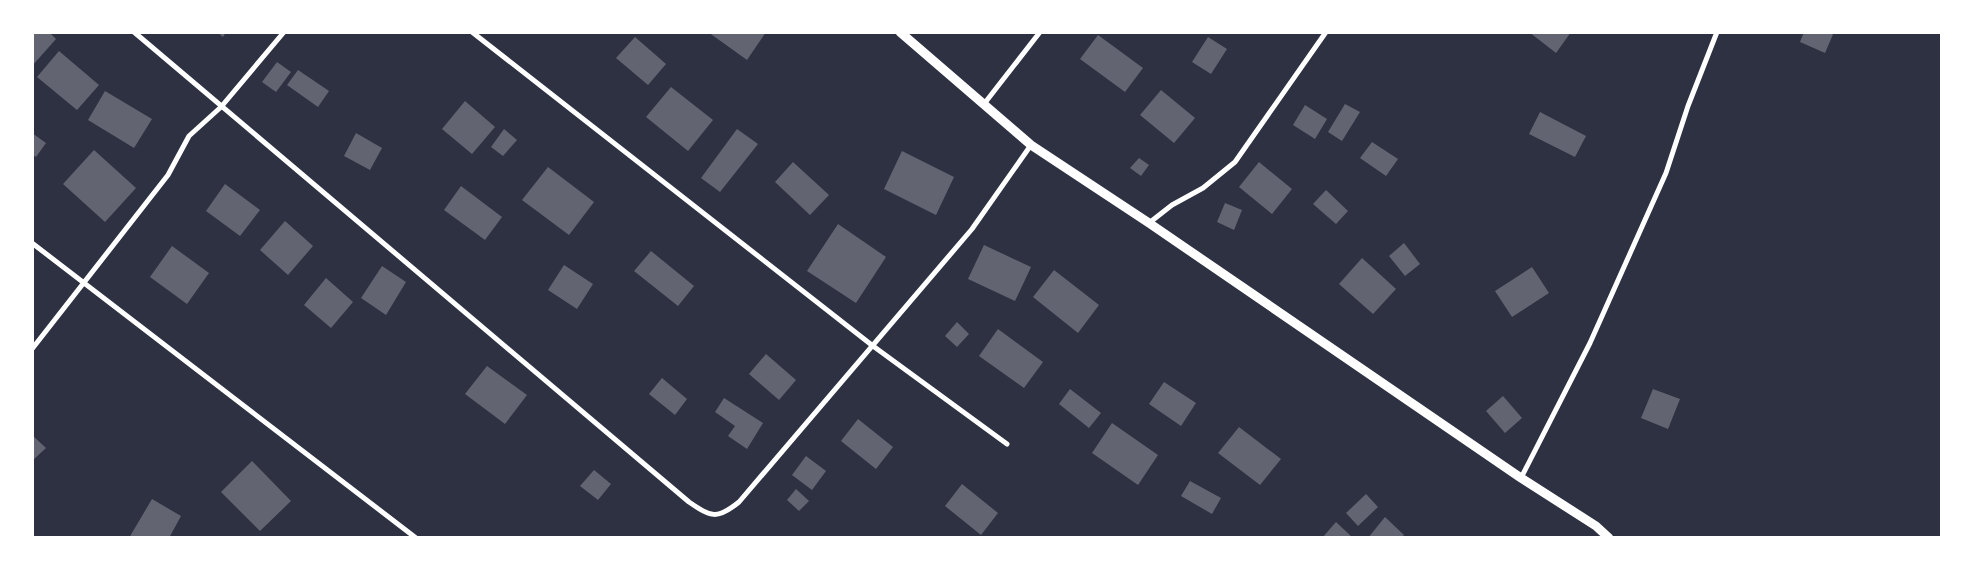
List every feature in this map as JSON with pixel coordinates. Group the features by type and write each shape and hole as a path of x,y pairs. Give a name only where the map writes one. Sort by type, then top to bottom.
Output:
{"street":[{"path":"134,32 689,502 708,515 725,514 740,502 972,229 1031,145"},
{"path":"32,349 168,175 189,136 221,107 284,32"},
{"path":"472,32 873,346 1007,444"},
{"path":"900,32 1031,145 1149,223 1521,478 1596,526 1609,538"},
{"path":"984,104 1040,32"},
{"path":"1149,223 1172,205 1202,188 1235,162 1326,32"},
{"path":"1521,478 1590,343 1666,173 1688,106 1717,32"},
{"path":"32,243 416,538"}],"building":[{"path":"32,32 49,32 56,39 32,66"},
{"path":"217,32 226,32 223,37"},
{"path":"708,32 766,32 747,60"},
{"path":"1529,32 1571,32 1556,53"},
{"path":"1804,32 1834,32 1825,53 1800,42"},
{"path":"1098,35 1143,68 1125,92 1080,59"},
{"path":"635,37 666,64 648,85 616,58"},
{"path":"1208,37 1227,49 1211,74 1192,62"},
{"path":"59,51 99,85 77,110 37,77"},
{"path":"277,62 291,72 276,92 262,82"},
{"path":"298,70 329,91 318,107 287,85"},
{"path":"671,87 713,120 688,151 646,117"},
{"path":"1161,90 1195,118 1174,143 1140,115"},
{"path":"105,91 152,119 134,148 88,120"},
{"path":"465,101 495,127 472,154 442,129"},
{"path":"1345,104 1360,112 1342,141 1328,132"},
{"path":"1305,105 1327,119 1315,139 1293,125"},
{"path":"1540,112 1586,136 1575,157 1529,134"},
{"path":"504,129 517,140 503,156 491,147"},
{"path":"737,129 758,144 720,192 701,178"},
{"path":"32,133 46,143 36,157 32,154"},
{"path":"356,133 382,148 370,170 344,156"},
{"path":"1372,142 1398,159 1386,176 1360,158"},
{"path":"94,150 136,188 105,222 63,184"},
{"path":"902,151 954,177 936,215 884,189"},
{"path":"1139,158 1149,165 1141,176 1130,168"},
{"path":"793,162 829,195 810,215 775,182"},
{"path":"1259,162 1292,189 1272,214 1239,187"},
{"path":"548,167 594,202 569,235 522,200"},
{"path":"225,184 260,210 240,236 206,211"},
{"path":"461,186 502,217 485,240 444,210"},
{"path":"1326,190 1348,211 1336,224 1313,204"},
{"path":"1225,203 1242,210 1234,230 1217,222"},
{"path":"285,221 313,246 288,275 260,250"},
{"path":"838,224 886,257 856,303 807,271"},
{"path":"1404,243 1420,264 1405,276 1389,256"},
{"path":"984,245 1031,267 1015,301 968,279"},
{"path":"172,246 209,273 187,304 150,277"},
{"path":"651,251 694,286 678,306 634,271"},
{"path":"1362,258 1396,289 1373,314 1339,284"},
{"path":"564,265 593,284 577,309 548,290"},
{"path":"382,266 406,282 386,315 361,298"},
{"path":"1532,267 1549,293 1512,317 1495,291"},
{"path":"1054,270 1099,305 1078,333 1033,297"},
{"path":"326,278 353,302 331,328 304,305"},
{"path":"957,322 969,334 957,347 945,336"},
{"path":"998,329 1043,362 1024,388 979,356"},
{"path":"766,354 796,380 779,400 749,374"},
{"path":"487,366 527,395 505,424 465,394"},
{"path":"662,378 687,399 675,415 649,394"},
{"path":"1164,382 1196,403 1181,426 1149,404"},
{"path":"1070,389 1101,413 1089,428 1059,404"},
{"path":"1653,389 1680,399 1668,429 1641,418"},
{"path":"1503,396 1522,418 1505,433 1486,411"},
{"path":"724,398 763,423 747,449 728,436 735,426 715,412"},
{"path":"858,419 893,447 876,469 841,441"},
{"path":"1112,423 1158,455 1138,485 1092,453"},
{"path":"1239,427 1281,459 1260,485 1218,453"},
{"path":"32,435 46,448 32,461"},
{"path":"806,456 826,471 812,490 792,475"},
{"path":"252,461 291,501 260,531 221,492"},
{"path":"594,470 611,484 598,500 580,486"},
{"path":"1190,481 1221,498 1212,514 1181,496"},
{"path":"962,484 998,513 981,535 945,506"},
{"path":"796,489 809,501 799,511 787,500"},
{"path":"1366,494 1378,507 1358,526 1346,513"},
{"path":"152,499 181,516 169,538 129,538"},
{"path":"1385,517 1404,535 1401,538 1368,538"},
{"path":"1336,522 1353,538 1322,538"}]}
